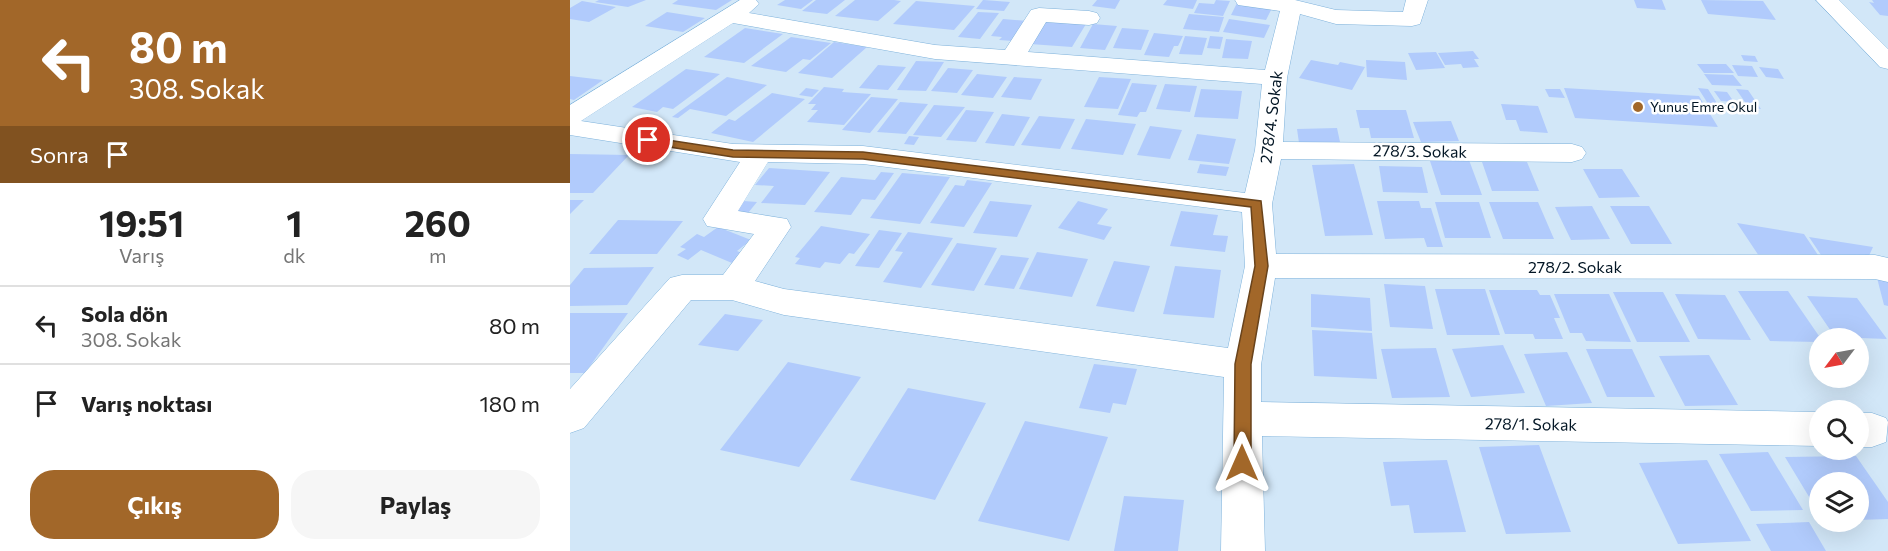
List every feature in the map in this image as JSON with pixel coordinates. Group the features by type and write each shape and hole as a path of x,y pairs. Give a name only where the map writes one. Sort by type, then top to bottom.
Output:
{"street":[{"path":"570,116 755,0"},
{"path":"1246,0 1412,19 1417,0"},
{"path":"1827,0 1888,62"},
{"name":"278/4. Sokak","path":"1243,551 1243,364 1261,266 1257,204 1269,150 1275,78 1287,19 1293,6"},
{"path":"1012,58 1039,15 1089,18"},
{"path":"730,16 935,52 1275,78"},
{"path":"570,127 733,153 863,155 1257,204"},
{"name":"278/3. Sokak","path":"1269,150 1572,153"},
{"path":"732,288 776,227 718,219 759,154"},
{"name":"278/2. Sokak","path":"1261,266 1875,267 1888,270"},
{"path":"570,416 682,287 732,288 784,302 1243,364"},
{"name":"278/1. Sokak","path":"1242,419 1809,429"}],"building":[{"path":"599,0 646,0 628,7 595,2"},
{"path":"678,0 732,0 716,10 672,4"},
{"path":"785,0 813,0 801,9 777,5"},
{"path":"816,0 845,0 827,14 802,11"},
{"path":"855,0 901,1 878,21 835,16"},
{"path":"983,0 1010,2 1004,11 976,9"},
{"path":"1097,0 1120,0 1115,9 1092,6"},
{"path":"1167,0 1197,0 1193,9 1163,5"},
{"path":"1216,0 1230,1 1223,16 1194,13 1199,3 1214,4"},
{"path":"1634,0 1662,0 1666,10 1637,8"},
{"path":"1701,0 1763,1 1776,20 1708,14"},
{"path":"1872,0 1888,0 1888,16 1880,15 1869,2 1874,3"},
{"path":"582,1 616,7 589,22 570,19 570,8"},
{"path":"916,1 975,6 954,30 893,24"},
{"path":"1237,3 1272,8 1266,20 1231,15"},
{"path":"667,12 705,18 683,32 645,26"},
{"path":"978,12 999,13 980,39 958,37"},
{"path":"1189,14 1224,17 1219,32 1183,29"},
{"path":"1003,19 1027,21 1013,41 999,40 1002,37 991,36"},
{"path":"1229,19 1270,25 1264,38 1223,32"},
{"path":"1045,21 1086,24 1072,47 1030,44"},
{"path":"1093,24 1117,26 1105,50 1080,48"},
{"path":"745,28 783,34 744,63 704,57"},
{"path":"1122,28 1149,30 1141,50 1113,48"},
{"path":"1154,33 1183,36 1178,46 1174,46 1169,57 1144,55"},
{"path":"1185,36 1207,38 1202,55 1179,54"},
{"path":"1210,36 1223,37 1220,49 1207,48"},
{"path":"791,37 831,43 810,60 803,59 786,72 751,66"},
{"path":"1226,39 1252,41 1248,59 1222,58"},
{"path":"834,42 867,47 832,78 798,73"},
{"path":"1473,51 1479,59 1474,59 1479,67 1463,68 1461,64 1445,65 1438,53"},
{"path":"1436,52 1445,68 1416,70 1408,53"},
{"path":"1741,55 1755,56 1758,62 1744,61"},
{"path":"1311,60 1365,67 1352,90 1299,78"},
{"path":"1366,60 1405,62 1407,80 1367,77"},
{"path":"916,61 944,62 926,91 897,90"},
{"path":"1697,64 1726,64 1734,73 1704,73"},
{"path":"878,65 906,67 888,90 859,88"},
{"path":"1732,65 1752,66 1758,77 1738,76"},
{"path":"1759,67 1778,69 1784,79 1766,77"},
{"path":"948,68 973,70 957,93 931,91"},
{"path":"686,69 720,74 673,109 663,107 657,112 632,107"},
{"path":"977,74 1007,77 993,98 961,95"},
{"path":"1704,74 1733,75 1742,86 1712,85"},
{"path":"570,76 603,80 574,100 570,99"},
{"path":"727,77 767,85 726,116 690,109 678,118 672,117"},
{"path":"1014,77 1042,79 1031,100 1001,97"},
{"path":"1099,77 1131,79 1118,109 1084,107"},
{"path":"1132,83 1157,85 1146,112 1140,112 1137,117 1118,115"},
{"path":"1165,84 1197,86 1190,112 1156,109"},
{"path":"824,87 844,89 842,92 871,94 844,125 807,122 818,110 811,110 816,104 808,104"},
{"path":"806,88 819,90 812,97 799,95"},
{"name":"Yunus Emre Okul","path":"1564,88 1699,96 1718,127 1575,118"},
{"path":"1698,88 1708,89 1722,111 1712,110"},
{"path":"1201,89 1242,91 1238,119 1194,117"},
{"path":"1545,89 1560,89 1565,98 1549,97"},
{"path":"1736,89 1748,90 1761,109 1749,108"},
{"path":"1714,91 1727,92 1734,102 1721,101"},
{"path":"772,93 805,99 753,142 711,133 729,119 735,121"},
{"path":"871,97 898,99 870,133 842,130"},
{"path":"900,102 928,104 906,134 877,132"},
{"path":"1501,104 1538,106 1548,133 1520,131 1516,120 1506,120"},
{"path":"934,105 965,107 941,137 913,135"},
{"path":"966,110 994,112 976,142 946,140"},
{"path":"1356,110 1406,110 1414,138 1371,138 1369,128 1360,128"},
{"path":"1002,114 1030,117 1014,146 985,143"},
{"path":"1039,116 1075,119 1060,149 1021,145"},
{"path":"1086,119 1136,124 1123,155 1071,149"},
{"path":"1451,121 1459,141 1421,142 1413,122"},
{"path":"1150,126 1182,130 1170,159 1137,155"},
{"path":"1337,128 1340,142 1299,143 1297,129"},
{"path":"1197,134 1236,139 1229,164 1188,160"},
{"path":"909,136 919,137 914,145 904,144"},
{"path":"570,154 629,155 593,193 570,193"},
{"path":"1469,160 1482,195 1441,195 1430,161"},
{"path":"1482,162 1527,162 1539,191 1492,191"},
{"path":"1200,164 1229,167 1226,176 1197,173"},
{"path":"1354,164 1373,235 1325,236 1312,165"},
{"path":"1379,166 1422,167 1428,193 1383,192"},
{"path":"769,168 830,172 805,205 761,203 774,186 755,185"},
{"path":"1583,169 1622,169 1640,197 1599,198"},
{"path":"881,172 894,173 875,200 862,199 851,215 814,212 841,177 875,180"},
{"path":"902,173 950,177 920,224 870,218"},
{"path":"967,180 992,183 964,227 930,223 955,185 964,186"},
{"path":"570,200 584,200 570,214"},
{"path":"744,201 757,202 748,213 735,213"},
{"path":"990,201 1032,205 1017,237 973,233"},
{"path":"1078,201 1108,209 1097,224 1112,227 1104,240 1058,228"},
{"path":"1377,201 1419,201 1421,208 1431,208 1443,247 1427,247 1424,238 1385,239"},
{"path":"1435,202 1479,202 1491,238 1445,238"},
{"path":"1489,202 1538,202 1554,239 1503,239"},
{"path":"1592,206 1610,239 1571,240 1555,207"},
{"path":"1610,206 1649,206 1672,244 1631,244"},
{"path":"1181,211 1218,215 1213,235 1228,236 1225,252 1170,246"},
{"path":"618,220 683,221 657,254 589,254"},
{"path":"1737,223 1804,234 1818,255 1759,256"},
{"path":"821,226 870,234 854,254 849,253 840,264 825,262 820,268 795,264 800,258 795,257"},
{"path":"718,227 751,240 737,251 744,254 732,263 701,250 688,260 677,255 686,249 680,247 697,234 704,237"},
{"path":"879,230 902,233 879,268 855,266"},
{"path":"908,232 953,238 921,288 883,282 903,252 895,251"},
{"path":"1809,237 1873,247 1868,258 1821,255"},
{"path":"957,243 997,248 974,291 931,285"},
{"path":"1037,252 1088,259 1072,297 1019,289"},
{"path":"1001,255 1029,258 1014,289 984,285"},
{"path":"1114,261 1150,266 1134,312 1096,306"},
{"path":"1175,266 1221,270 1214,318 1163,314"},
{"path":"654,267 627,305 570,306 570,285 584,268"},
{"path":"1876,274 1888,277 1888,306 1884,305"},
{"path":"1384,284 1425,286 1433,329 1390,327"},
{"path":"1435,289 1485,289 1500,335 1447,335"},
{"path":"1489,290 1537,290 1540,295 1550,295 1560,318 1554,318 1563,339 1535,339 1533,334 1505,334"},
{"path":"1738,291 1788,291 1813,328 1809,328 1809,342 1770,341"},
{"path":"1613,292 1663,292 1690,342 1637,342"},
{"path":"1311,294 1370,298 1372,331 1311,327"},
{"path":"1554,294 1609,294 1631,342 1586,341 1582,333 1570,333"},
{"path":"1675,294 1725,295 1751,340 1698,339"},
{"path":"1807,296 1857,298 1887,339 1869,338 1869,328 1829,328"},
{"path":"570,313 628,313 585,373 570,373"},
{"path":"725,314 763,320 738,351 698,345"},
{"path":"1312,330 1372,333 1377,379 1314,376"},
{"path":"1503,345 1525,393 1471,397 1452,349"},
{"path":"1436,348 1450,397 1392,398 1381,349"},
{"path":"1586,349 1632,349 1655,397 1607,397"},
{"path":"1567,352 1592,403 1546,406 1524,354"},
{"path":"1709,355 1738,405 1685,406 1659,356"},
{"path":"788,362 861,377 799,467 720,450"},
{"path":"1094,364 1137,369 1126,405 1113,403 1110,413 1079,408"},
{"path":"908,388 986,403 935,500 850,480"},
{"path":"1025,421 1108,437 1069,541 978,521"},
{"path":"1539,445 1571,532 1506,534 1479,447"},
{"path":"1768,452 1803,510 1751,511 1719,454"},
{"path":"1785,457 1809,457 1809,460 1859,460 1867,472 1809,472 1809,497"},
{"path":"1447,460 1466,532 1414,533 1409,505 1391,506 1383,462"},
{"path":"1707,460 1751,541 1678,544 1639,463"},
{"path":"1869,475 1888,502 1888,519 1869,520"},
{"path":"1124,496 1184,500 1178,551 1114,551"},
{"path":"1809,522 1809,532 1815,532 1826,551 1771,551 1756,524"}],"place":[{"name":"Yunus Emre Okul","path":"1638,107"}],"route":[{"path":"648,140 733,153 863,155 1257,204 1261,266 1243,364 1242,463"}]}
